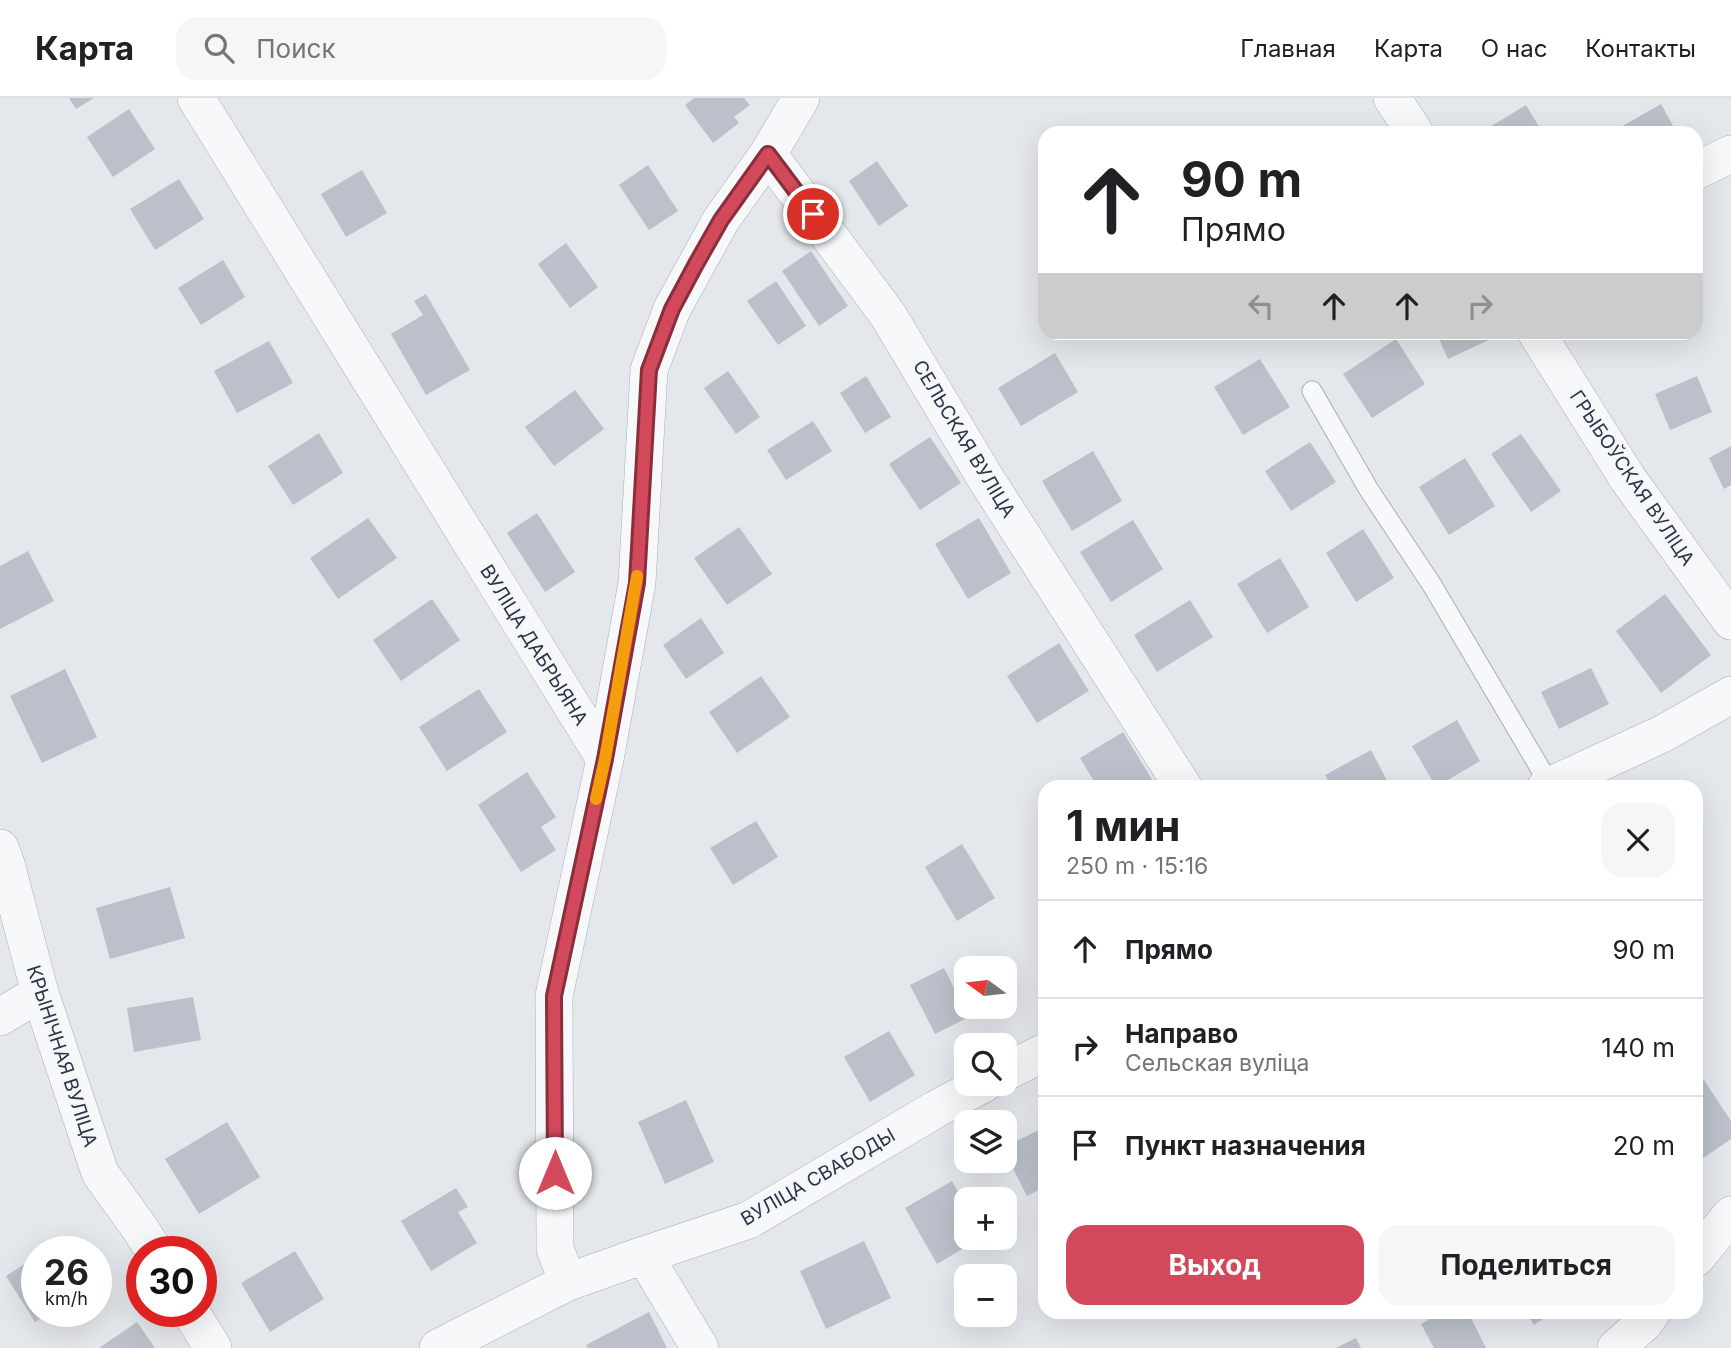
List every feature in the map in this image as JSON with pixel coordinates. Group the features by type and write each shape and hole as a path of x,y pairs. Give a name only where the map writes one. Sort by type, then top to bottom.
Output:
{"street":[{"name":"ВУЛІЦА ДАБРЫЯНА","path":"196,98 605,759"},
{"path":"568,1282 555,1249 554,996 605,759 637,583 649,370 672,309 696,264 721,220 768,154 801,98"},
{"path":"1392,98 1410,126"},
{"name":"СЕЛЬСКАЯ ВУЛІЦА","path":"768,154 888,315 986,479 1179,780"},
{"path":"1703,168 1731,154"},
{"name":"ГРЫБОЎСКАЯ ВУЛІЦА","path":"1541,340 1628,479 1731,621"},
{"path":"1561,780 1662,734 1731,695"},
{"name":"КРЫНІЧНАЯ ВУЛІЦА","path":"0,848 40,993 100,1173 145,1236"},
{"path":"0,1017 40,993"},
{"path":"1017,1066 1038,1056"},
{"name":"ВУЛІЦА СВАБОДЫ","path":"644,1255 749,1220 960,1096"},
{"path":"1703,1249 1731,1215"},
{"path":"438,1348 568,1282 644,1255 701,1348"},
{"path":"1616,1348 1647,1319"},
{"path":"200,1327 213,1348"}],"lane":[{"path":"1312,391 1369,490 1432,585 1545,780"}],"building":[{"path":"69,98 94,98 76,109"},
{"path":"694,98 744,98 750,105 734,117 739,123 713,143 685,105"},
{"path":"1661,104 1673,126 1622,126"},
{"path":"1526,105 1539,126 1492,126"},
{"path":"129,109 155,149 113,177 87,137"},
{"path":"877,161 908,206 879,226 849,181"},
{"path":"648,165 678,211 649,230 619,185"},
{"path":"362,170 387,213 346,237 321,194"},
{"path":"179,179 204,219 155,250 130,209"},
{"path":"566,243 598,287 570,308 538,264"},
{"path":"811,251 848,306 819,326 782,271"},
{"path":"223,260 245,297 201,325 178,288"},
{"path":"776,281 806,326 778,345 747,301"},
{"path":"426,294 470,370 426,395 391,334 423,315 414,301"},
{"path":"1397,340 1425,384 1372,418 1343,374"},
{"path":"1440,340 1489,340 1448,359"},
{"path":"269,341 293,383 237,413 214,371"},
{"path":"1055,353 1078,392 1021,426 998,388"},
{"path":"1260,359 1290,407 1243,435 1214,387"},
{"path":"728,371 760,417 736,434 704,388"},
{"path":"866,376 891,417 865,433 840,393"},
{"path":"1697,376 1712,412 1670,430 1655,394"},
{"path":"575,390 604,429 554,466 525,427"},
{"path":"813,421 832,451 786,480 767,450"},
{"path":"319,433 343,473 293,505 268,466"},
{"path":"1521,434 1561,491 1531,512 1491,454"},
{"path":"930,437 961,483 920,510 889,464"},
{"path":"1310,442 1336,482 1291,511 1265,471"},
{"path":"1731,446 1731,485 1724,489 1709,458"},
{"path":"1093,451 1122,501 1072,531 1042,481"},
{"path":"1465,458 1495,506 1449,535 1419,487"},
{"path":"537,513 575,572 545,592 507,533"},
{"path":"368,518 397,558 338,599 310,558"},
{"path":"979,518 1011,573 968,599 935,544"},
{"path":"1133,520 1163,569 1111,602 1080,552"},
{"path":"739,527 772,574 727,605 694,558"},
{"path":"1363,529 1394,578 1356,602 1326,553"},
{"path":"28,551 54,601 0,629 0,566"},
{"path":"1280,558 1309,607 1267,633 1237,584"},
{"path":"1665,594 1711,655 1661,693 1616,631"},
{"path":"432,599 460,640 401,681 373,640"},
{"path":"1190,600 1213,637 1157,672 1134,635"},
{"path":"701,618 724,653 686,679 663,645"},
{"path":"1059,643 1089,691 1037,723 1007,676"},
{"path":"1591,668 1609,704 1559,729 1541,692"},
{"path":"65,669 97,737 42,763 10,696"},
{"path":"761,676 790,717 737,753 709,712"},
{"path":"479,689 507,732 447,771 419,727"},
{"path":"1457,720 1480,761 1448,780 1432,780 1412,746"},
{"path":"1123,732 1152,780 1093,780 1080,758"},
{"path":"1371,750 1387,780 1328,780 1325,775"},
{"path":"527,772 556,817 541,827 556,850 521,872 478,805"},
{"path":"756,821 778,857 733,885 710,848"},
{"path":"962,844 995,898 957,921 925,867"},
{"path":"170,887 185,938 110,959 96,908"},
{"path":"944,968 954,988 954,1019 965,1019 935,1034 910,985"},
{"path":"193,997 201,1040 134,1052 127,1008"},
{"path":"889,1031 915,1075 870,1102 844,1057"},
{"path":"1703,1081 1731,1121 1731,1139 1703,1158"},
{"path":"686,1100 714,1162 665,1184 638,1122"},
{"path":"227,1122 260,1177 199,1214 165,1159"},
{"path":"1038,1130 1038,1190 1027,1196 1015,1173 1017,1141"},
{"path":"952,1181 955,1187 954,1250 960,1250 937,1264 905,1208"},
{"path":"456,1188 468,1207 458,1212 477,1243 431,1271 401,1221"},
{"path":"864,1241 891,1298 826,1329 800,1271"},
{"path":"295,1251 324,1299 270,1332 241,1283"},
{"path":"21,1266 21,1300 6,1276"},
{"path":"649,1312 667,1348 588,1348 586,1345"},
{"path":"1430,1319 1472,1319 1486,1348 1434,1348 1421,1324"},
{"path":"1530,1319 1543,1319 1534,1325"},
{"path":"130,1327 140,1327 155,1348 99,1348"},
{"path":"1356,1338 1361,1348 1336,1348"}],"slow traffic":[{"path":"596,799 637,576"}],"route":[{"path":"555,1173 554,996 605,759 637,583 649,370 672,309 696,264 721,220 768,154 813,214"}]}
